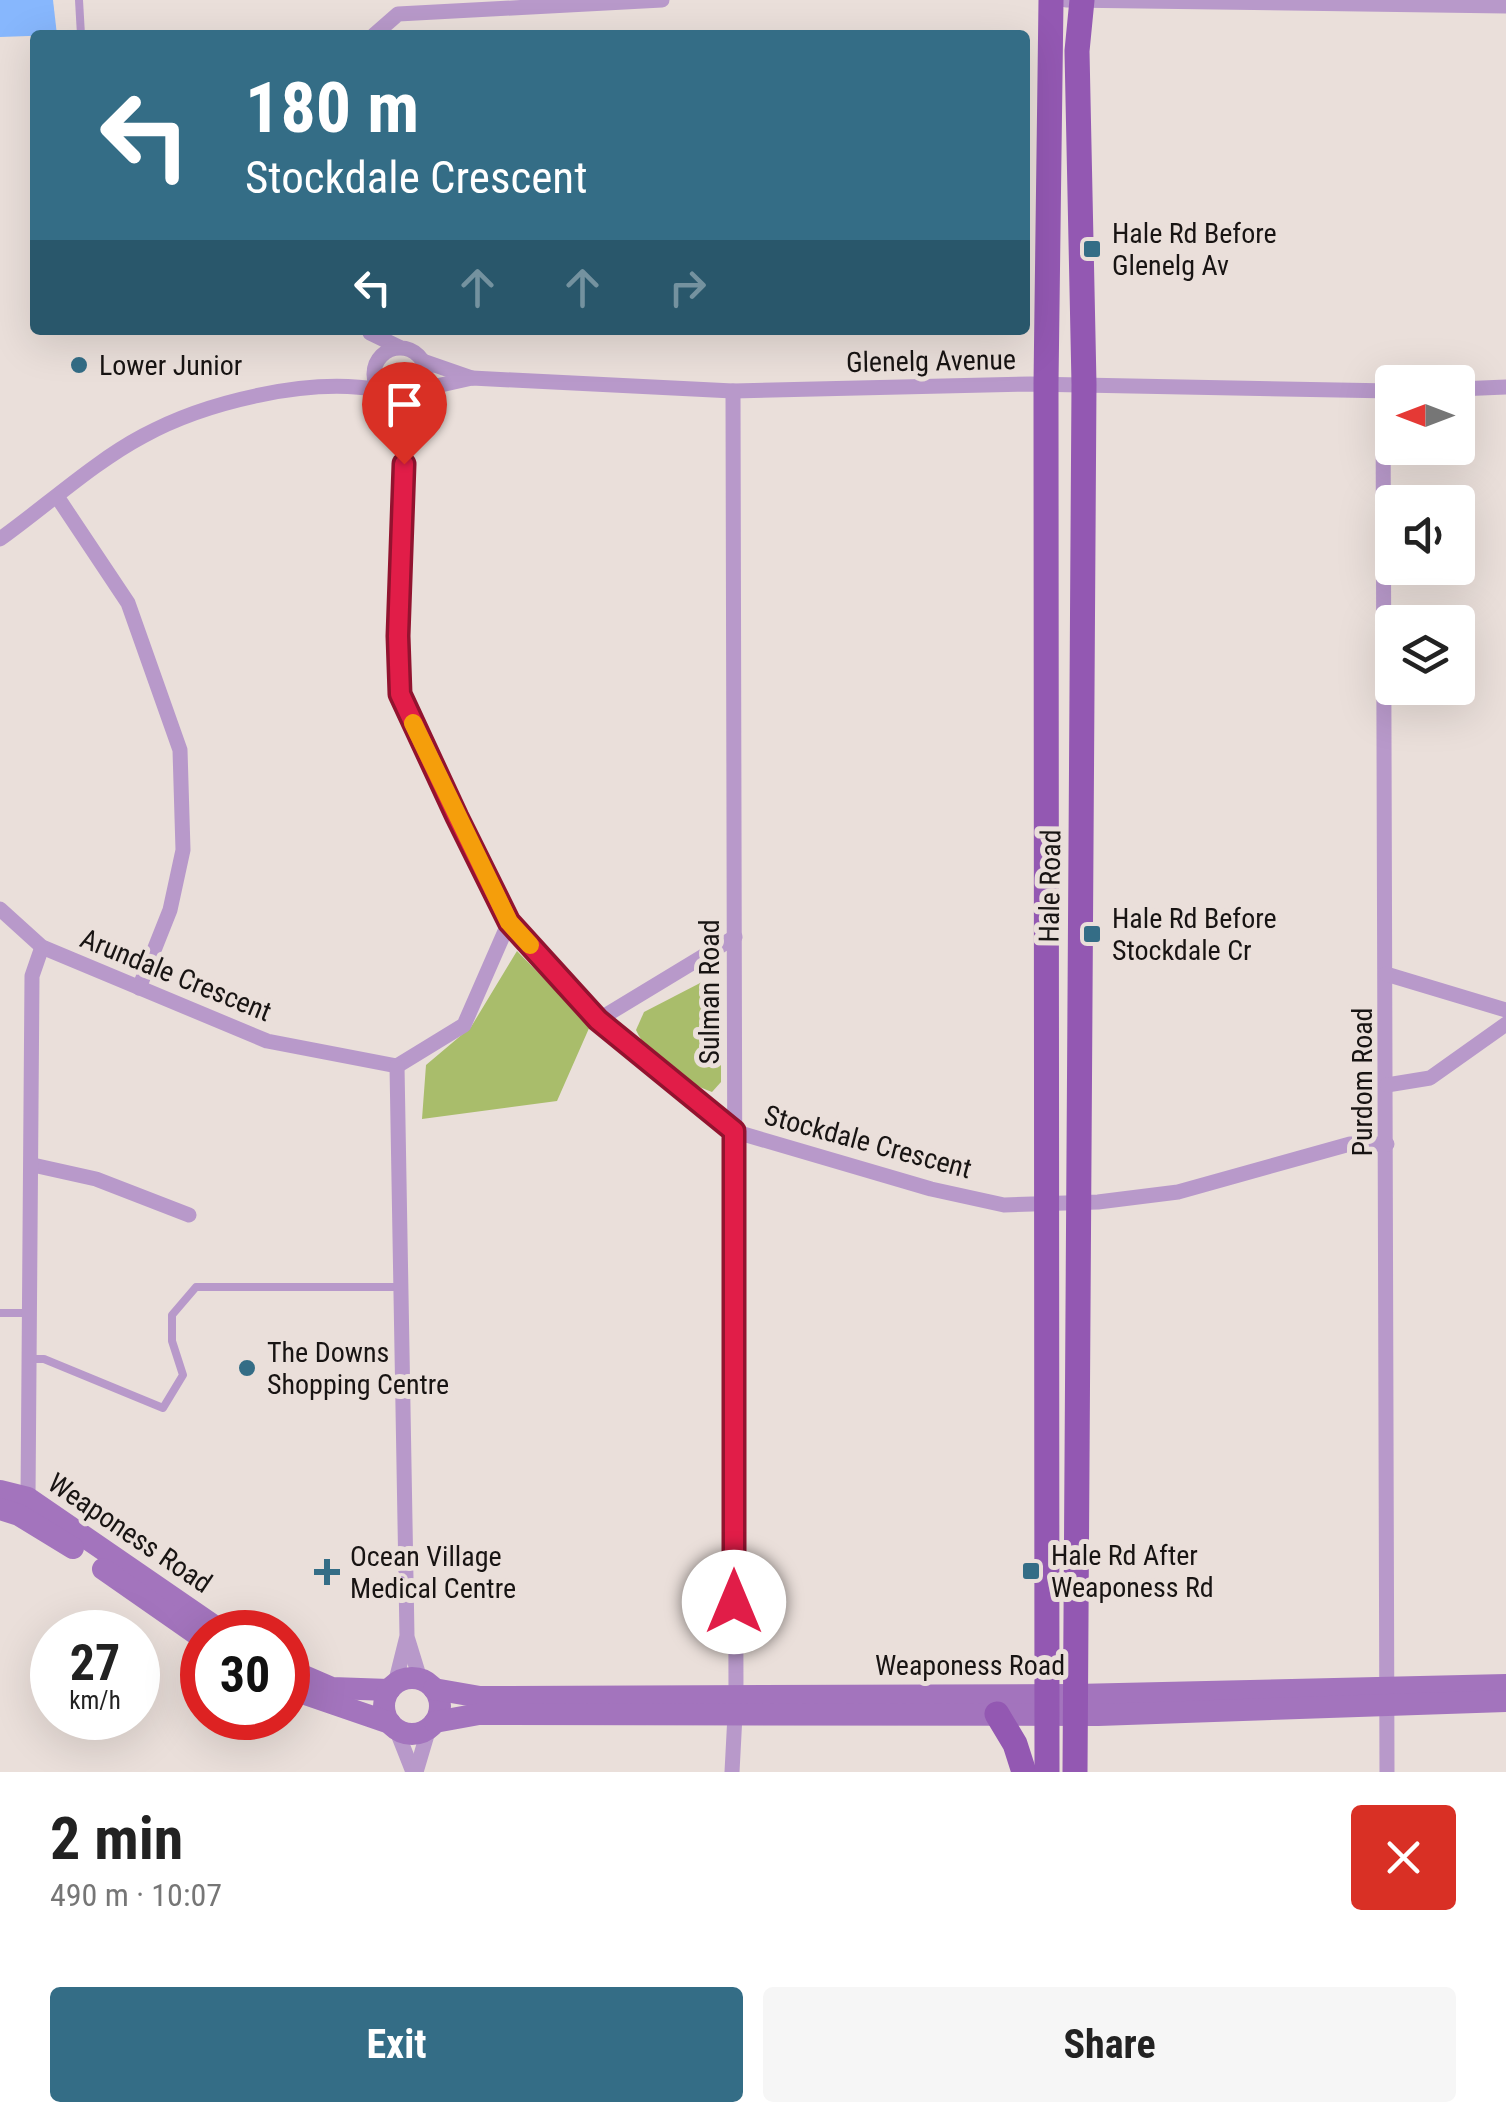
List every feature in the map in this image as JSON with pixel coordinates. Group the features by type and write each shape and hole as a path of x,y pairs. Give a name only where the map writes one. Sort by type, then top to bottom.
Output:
{"main road":[{"name":"Hale Road","path":"1046,1772 1046,384 1051,0"},
{"name":"Hale Road","path":"1075,1772 1084,384 1077,50 1082,0"},
{"name":"Weaponess Road","path":"0,1491 16,1508 180,1623"},
{"name":"Weaponess Road","path":"16,1508 186,1610"},
{"path":"310,1678 332,1688 427,1684 440,1705 432,1725 413,1734 310,1696"},
{"name":"Weaponess Road","path":"427,1684 480,1697 997,1714 1046,1704"},
{"name":"Weaponess Road","path":"1390,1699 1506,1685"},
{"path":"392,1687 384,1706 393,1726"},
{"name":"Weaponess Road","path":"432,1725 478,1714 735,1704 1506,1701"},
{"path":"997,1714 1015,1744 1024,1772"}],"street":[{"path":"380,30 398,14 662,0"},
{"path":"1066,0 1506,6"},
{"path":"369,335 379,390"},
{"path":"376,335 400,347"},
{"path":"0,539 142,436 194,415 343,383 400,347"},
{"name":"Glenelg Avenue","path":"400,347 411,350 423,361 472,378 733,391 1046,384 1375,391"},
{"path":"420,392 427,377 423,361"},
{"name":"Glenelg Avenue","path":"394,399 472,378"},
{"path":"343,383 379,390 394,399"},
{"path":"1475,388 1506,387"},
{"name":"Sulman Road","path":"732,1772 733,391"},
{"name":"Stockdale Crescent","path":"420,392 405,429 398,636 400,694 509,922 598,1020 734,1131 1004,1205 1178,1192 1350,1144 1387,1144"},
{"name":"Stockdale Crescent","path":"394,399 405,429"},
{"name":"Purdom Road","path":"1388,465 1388,1772"},
{"path":"58,498 128,603 180,750 183,850 170,910 139,988"},
{"name":"Arundale Crescent","path":"0,910 42,947 267,1041 398,1066"},
{"path":"392,1687 407,1636 398,1066 464,1024 509,922"},
{"path":"598,1020 734,937"},
{"path":"16,1508 30,1359 32,976 42,947"},
{"path":"1386,974 1506,1010"},
{"path":"1387,1085 1430,1078 1506,1024"},
{"path":"33,1165 96,1179 189,1215"},
{"path":"407,1636 427,1684"},
{"path":"415,1772 432,1725"},
{"path":"393,1726 415,1772"}],"lane":[{"path":"79,0 81,30"},
{"path":"30,1359 44,1359 163,1408 183,1375 172,1340 172,1315 196,1287 400,1287"},
{"path":"0,1312 30,1313"}],"green space":[{"path":"517,951 590,1026 557,1101 422,1119 426,1065 471,1027"},
{"path":"704,981 721,993 721,1082 712,1092 668,1067 636,1030 644,1012"}],"water":[{"path":"0,0 53,0 56,30 30,30 30,36 0,37"}],"slow traffic":[{"path":"413,723 509,922 530,945"}],"place":[{"name":"Hale Rd Before Glenelg Av","path":"1092,249"},
{"name":"Lower Junior","path":"79,365"},
{"name":"Hale Rd Before Stockdale Cr","path":"1092,934"},
{"name":"The Downs Shopping Centre","path":"247,1368"},
{"name":"Hale Rd After Weaponess Rd","path":"1031,1571"},
{"name":"Ocean Village Medical Centre","path":"327,1572"}],"route":[{"path":"404,464 398,636 400,694 457,817 509,922 598,1020 655,1071 734,1131 734,1602"}]}
